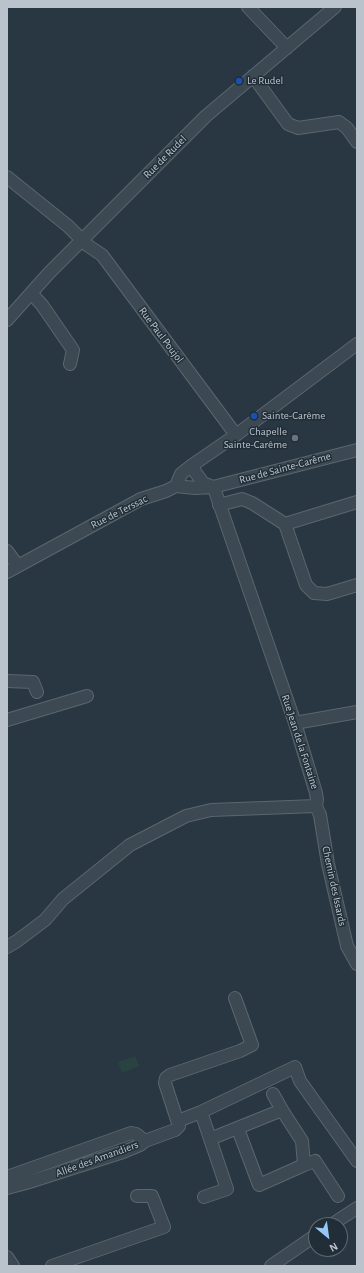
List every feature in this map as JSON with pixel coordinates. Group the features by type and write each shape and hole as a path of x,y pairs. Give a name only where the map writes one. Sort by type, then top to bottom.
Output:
{"street":[{"path":"248,7 287,48"},
{"name":"Rue de Rudel","path":"8,318 206,116 335,7"},
{"path":"252,76 288,124 298,128 339,122 347,128 357,142"},
{"name":"Rue Paul Poujol","path":"7,177 66,224 82,241 102,255 236,435"},
{"path":"31,294 42,305 74,350 70,364"},
{"path":"176,486 181,474 191,466 236,435 357,344"},
{"name":"Rue de Sainte-Carême","path":"176,486 194,488 213,487 357,450"},
{"path":"191,466 203,483 213,487"},
{"name":"Rue de Terssac","path":"7,572 141,499 166,491 176,486"},
{"name":"Rue Jean de la Fontaine","path":"7,947 45,920 63,899 130,845 186,816 211,810 316,806 316,793 294,723 213,487"},
{"path":"219,505 242,499 257,506 285,524 306,585 314,593 327,594 357,585"},
{"path":"285,524 357,502"},
{"path":"7,551 18,566"},
{"path":"7,681 33,682 37,692"},
{"path":"7,720 87,696"},
{"path":"294,723 357,712"},
{"name":"Chemin des Issards","path":"316,806 320,815 328,864 347,946 357,964"},
{"path":"178,1121 165,1083 166,1078 170,1075 240,1051 252,1045 235,998"},
{"name":"Allée des Amandiers","path":"7,1188 123,1152 140,1145 145,1141 175,1130 179,1126 178,1121 201,1112 295,1067 300,1081 357,1162"},
{"path":"273,1094 302,1141 304,1165"},
{"path":"210,1139 282,1110"},
{"path":"201,1112 227,1189 204,1197"},
{"path":"238,1129 259,1185 315,1161 338,1196"},
{"path":"7,1177 131,1133 136,1134 145,1141"},
{"path":"21,1172 26,1183"},
{"path":"52,1266 164,1227 152,1196 137,1196"},
{"path":"343,1217 357,1208"},
{"path":"271,1266 308,1241"},
{"path":"7,1257 13,1266"}],"green space":[{"path":"135,1056 139,1066 122,1073 118,1062"}],"place":[{"name":"Le Rudel","path":"239,81"},
{"name":"Sainte-Carême","path":"254,416"},
{"name":"Chapelle Sainte-Carême","path":"295,438"}]}
